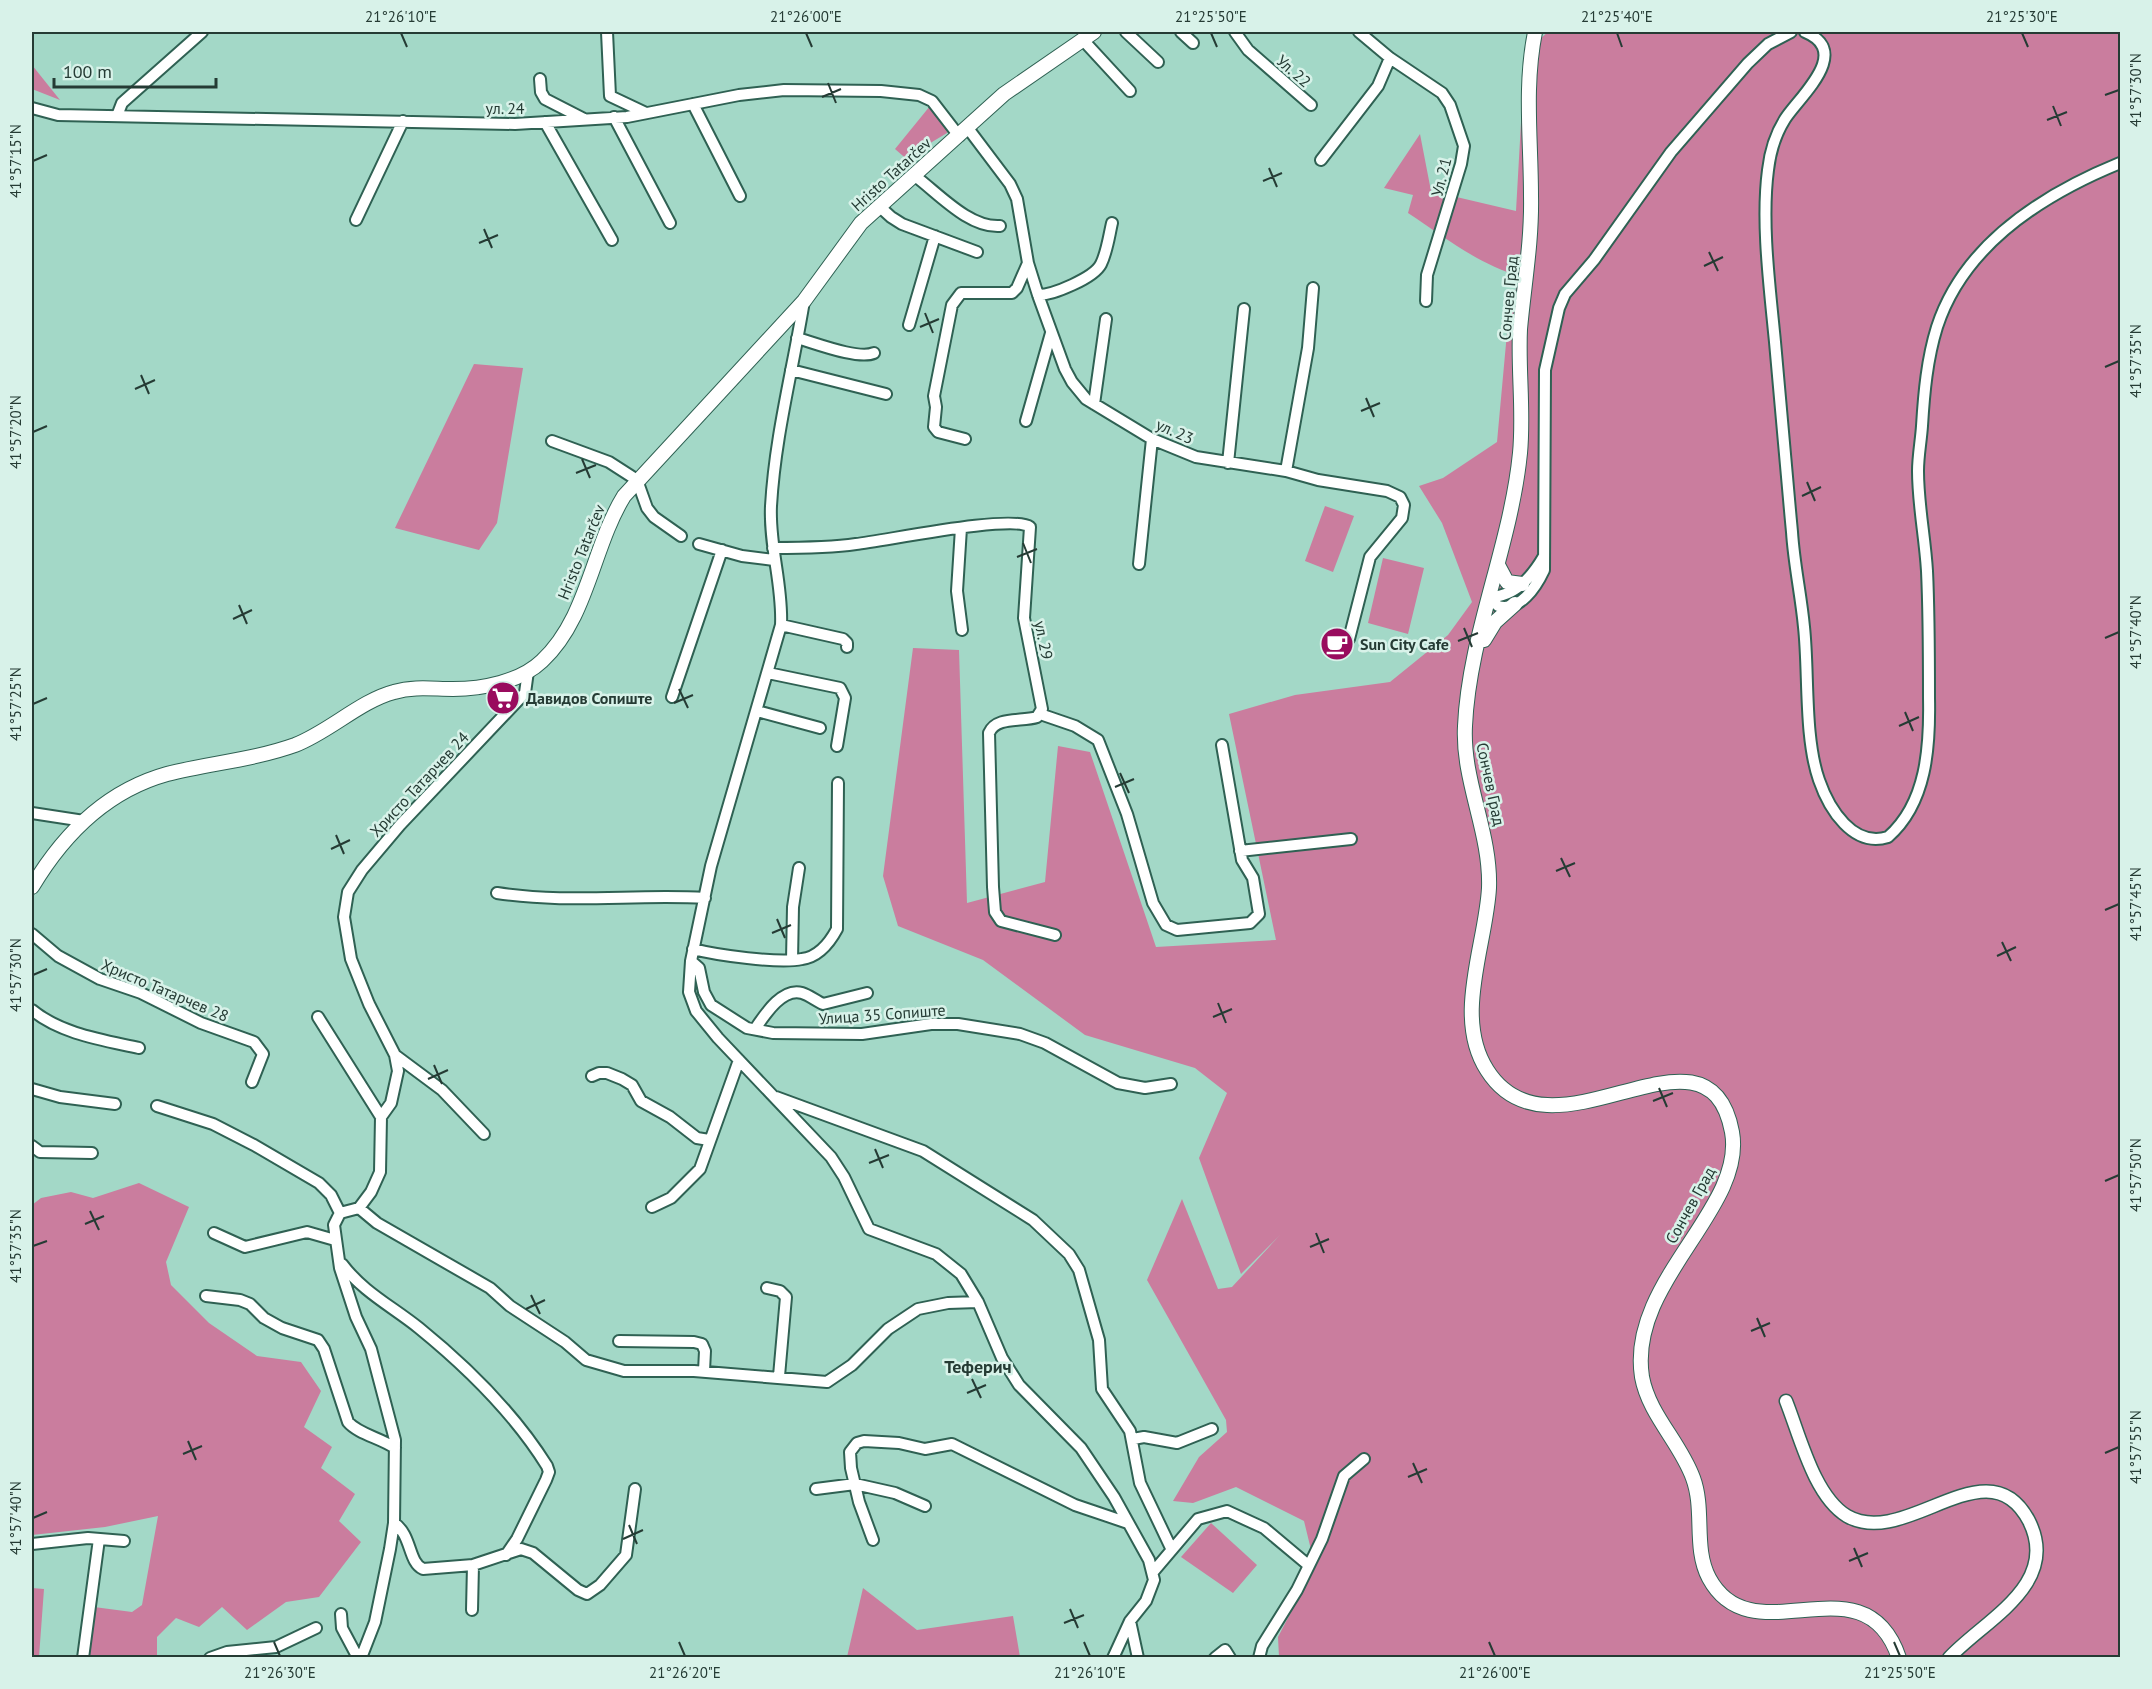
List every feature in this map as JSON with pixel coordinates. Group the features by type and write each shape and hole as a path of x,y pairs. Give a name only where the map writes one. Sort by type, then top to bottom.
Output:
{"main road":[{"name":"Сончев Град","path":"1535,32 1527,97 1532,198 1520,333 1520,452 1512,507 1477,653 1464,732 1467,768 1488,849 1489,893 1472,1013 1478,1053 1494,1080 1514,1097 1534,1106 1569,1105 1666,1081 1701,1085 1723,1107 1732,1130 1733,1156 1712,1204 1653,1305 1641,1340 1643,1381 1654,1411 1692,1473 1699,1496 1701,1553 1706,1573 1719,1592 1733,1604 1759,1612 1777,1614 1840,1607 1855,1611 1881,1625 1888,1634 1899,1658"},
{"name":"Hristo Tatarčev","path":"32,887 65,838 109,801 148,780 296,744 393,692 427,688 478,688 528,671 542,661 563,634 579,604 615,509 637,480 804,301 847,239 1013,87 1089,36"},
{"path":"1498,565 1501,576 1507,582 1522,584"},
{"path":"1477,653 1495,622 1515,604"}],"street":[{"path":"117,116 122,103 201,32"},
{"path":"607,32 610,96 646,113"},
{"path":"1126,32 1158,62"},
{"path":"1180,32 1193,43"},
{"name":"Ул. 22","path":"1235,32 1248,50 1311,105"},
{"name":"Ул. 21","path":"1359,32 1389,58 1442,93 1450,105 1464,146 1461,164 1427,275 1426,301"},
{"path":"1489,597 1498,606 1515,604 1528,595 1540,578 1545,564 1545,370 1548,346 1565,294 1594,260 1678,144 1748,63 1768,44 1791,32"},
{"path":"1805,32 1821,45 1824,57 1823,68 1786,118 1775,137 1771,151 1767,185 1769,272 1791,532 1808,662 1814,762 1833,809 1844,823 1867,839 1888,837 1904,820 1915,800 1925,766 1929,717 1927,580 1918,471 1926,381 1936,328 1954,289 2001,234 2048,197 2121,163"},
{"path":"1089,36 1130,91"},
{"path":"1321,160 1355,112 1378,86 1389,58"},
{"path":"540,79 541,92 545,99 586,120"},
{"name":"ул. 24","path":"32,108 58,115 545,122 646,113 784,90 881,91 919,95 932,101 963,132"},
{"path":"693,104 740,196"},
{"path":"614,117 670,223"},
{"path":"356,220 403,121"},
{"path":"545,122 612,240"},
{"name":"ул. 23","path":"963,132 1010,184 1017,199 1028,263 1038,295 1078,392 1152,439 1196,458 1286,471 1318,480 1393,493 1404,505 1402,518 1370,557 1349,639"},
{"path":"915,176 974,221 987,227 1000,226"},
{"path":"880,207 902,224 977,252"},
{"path":"1038,295 1052,293 1096,271 1102,262 1112,223"},
{"path":"909,325 935,236"},
{"path":"965,439 938,432 934,427 936,407 934,396 952,305 961,293 1012,293 1017,288 1028,263"},
{"path":"1286,471 1308,348 1313,288"},
{"path":"804,301 779,433 771,508 774,560 782,591 781,625 711,866 691,961 690,999 706,1024 837,1167 869,1228 919,1247 948,1262 970,1287 993,1340 1019,1385 1081,1448 1103,1477 1153,1572 1152,1589 1130,1621 1113,1658"},
{"path":"1228,463 1244,309"},
{"path":"1094,404 1106,319"},
{"path":"1026,421 1052,330"},
{"path":"798,338 856,354 867,356 874,353"},
{"path":"791,370 886,394"},
{"path":"1139,564 1152,439"},
{"path":"552,441 609,462 637,480 647,508 654,517 681,536"},
{"name":"ул. 29","path":"773,548 856,544 961,528 1019,523 1030,527 1024,618 1041,698 1040,714"},
{"path":"961,528 957,591 962,630"},
{"path":"699,544 774,560"},
{"path":"672,697 722,550"},
{"path":"1489,597 1505,594 1522,584 1533,573 1544,555"},
{"path":"781,625 843,639 847,643 846,647"},
{"name":"Христо Татарчев 24","path":"359,1208 371,1192 380,1172 381,1117 392,1103 398,1082 395,1055 369,1005 351,959 344,917 348,892 362,870 400,825 525,693 528,671"},
{"path":"768,673 840,688 844,698 837,746"},
{"path":"757,711 820,728"},
{"path":"1055,935 1001,921 995,912 989,733 993,726 999,723 1034,719 1040,714 1075,726 1098,740 1127,814 1153,903 1161,920 1170,928 1214,927 1250,922 1257,918 1253,878 1240,851 1222,745"},
{"path":"693,949 727,956 792,960 803,959 821,950 837,929 838,783"},
{"path":"32,813 84,821"},
{"path":"1240,851 1351,838"},
{"path":"792,960 793,907 799,868"},
{"path":"497,893 555,900 638,895 705,898"},
{"name":"Христо Татарчев 28","path":"32,934 58,956 100,979 141,993 201,1023 254,1042 263,1054 252,1082"},
{"name":"Улица 35 Сопиште","path":"691,961 699,968 704,992 711,1005 727,1018 755,1029 773,1033 862,1034 931,1024 958,1024 1020,1034 1045,1043 1118,1083 1145,1088 1171,1084"},
{"path":"755,1029 770,1009 792,993 801,993 823,1004 867,993"},
{"path":"32,1010 44,1020 66,1029 139,1048"},
{"path":"318,1017 381,1117"},
{"path":"395,1055 442,1090 484,1134"},
{"path":"652,1207 671,1198 700,1169 709,1140 721,1116 739,1060"},
{"path":"592,1076 607,1073 622,1079 632,1085 641,1101 670,1117 697,1138 709,1140"},
{"path":"32,1089 60,1097 115,1104"},
{"path":"772,1095 922,1151 1033,1220 1052,1236 1079,1270 1099,1340 1102,1389 1133,1439 1140,1483 1171,1548"},
{"path":"157,1106 213,1125 282,1161 319,1183 331,1195 340,1213"},
{"path":"32,1146 40,1152 92,1153"},
{"path":"359,1658 375,1622 394,1522 395,1448 375,1363 356,1317 339,1259 334,1225 340,1213 359,1208 377,1223 490,1288 510,1306 595,1364 624,1371 704,1371 827,1382 852,1365 900,1320 918,1310 948,1303 978,1302"},
{"path":"214,1233 245,1247 307,1232 335,1240"},
{"path":"339,1259 364,1288 425,1333 478,1382 511,1417 547,1466 549,1472 546,1480 517,1539 506,1555"},
{"path":"767,1288 780,1291 786,1297 779,1376"},
{"path":"206,1296 240,1300 282,1328 318,1340 324,1349 348,1422 352,1426 383,1439 395,1448"},
{"path":"619,1341 702,1344 705,1351 704,1371"},
{"path":"1786,1401 1816,1480 1827,1497 1848,1516 1875,1522 1902,1519 1959,1496 1989,1490 2010,1497 2023,1511 2035,1533 2036,1563 2021,1593 1949,1658"},
{"path":"1133,1439 1144,1437 1177,1443 1212,1429"},
{"path":"873,1540 855,1484 850,1452 857,1443 878,1441 926,1449 952,1444 1075,1505 1128,1523"},
{"path":"1259,1658 1262,1646 1297,1590 1307,1564 1322,1539 1344,1476 1364,1459"},
{"path":"816,1489 855,1484 896,1493 925,1506"},
{"path":"394,1522 406,1534 419,1568 441,1570 473,1565 521,1549 529,1551 583,1594 591,1592 622,1561 627,1552 635,1489"},
{"path":"1153,1572 1171,1548 1198,1519 1227,1511 1264,1528 1307,1564"},
{"path":"32,1544 99,1539 124,1541"},
{"path":"83,1658 99,1539"},
{"path":"472,1610 473,1565"},
{"path":"341,1614 342,1628 359,1658"},
{"path":"1130,1621 1138,1658"},
{"path":"210,1658 227,1652 276,1647 316,1628"},
{"path":"1215,1658 1225,1650 1230,1658"}],"shaded area":[{"path":"1548,32 2120,32 2120,1657 1279,1657 1278,1637 1315,1566 1304,1521 1236,1487 1193,1503 1173,1501 1199,1457 1227,1432 1226,1420 1147,1280 1182,1199 1218,1289 1232,1287 1280,1235 1241,1274 1199,1158 1227,1093 1195,1068 1085,1035 983,960 898,926 883,876 913,648 959,650 967,903 1045,882 1058,746 1090,752 1156,947 1276,940 1229,714 1295,695 1390,682 1448,635 1472,602 1442,523 1419,486 1443,478 1497,442 1509,311 1520,276 1490,265 1408,213 1413,195 1384,188 1420,134 1431,191 1516,211 1525,52"},
{"path":"32,65 60,100 32,89"},
{"path":"930,106 946,125 947,133 927,145 910,162 895,149"},
{"path":"474,364 523,368 497,523 479,550 395,528"},
{"path":"1325,506 1354,516 1333,572 1305,561"},
{"path":"1383,558 1424,568 1408,634 1368,623"},
{"path":"139,1183 189,1207 166,1262 171,1285 209,1323 257,1356 301,1362 321,1391 304,1427 332,1447 321,1468 355,1494 339,1521 361,1542 319,1597 286,1602 247,1630 222,1607 199,1627 176,1618 157,1637 157,1657 87,1658 94,1607 132,1612 142,1605 158,1516 105,1527 32,1535 32,1205 41,1198 71,1192 93,1198"},
{"path":"1211,1523 1257,1565 1233,1593 1181,1557"},
{"path":"32,1588 44,1589 39,1657 32,1657"},
{"path":"863,1588 917,1630 1013,1616 1020,1657 847,1657"}],"place":[{"name":"Sun City Cafe","path":"1337,644"},
{"name":"Давидов Сопиште","path":"503,698"}],"district":[{"name":"Теферич","path":"978,1366"}]}
